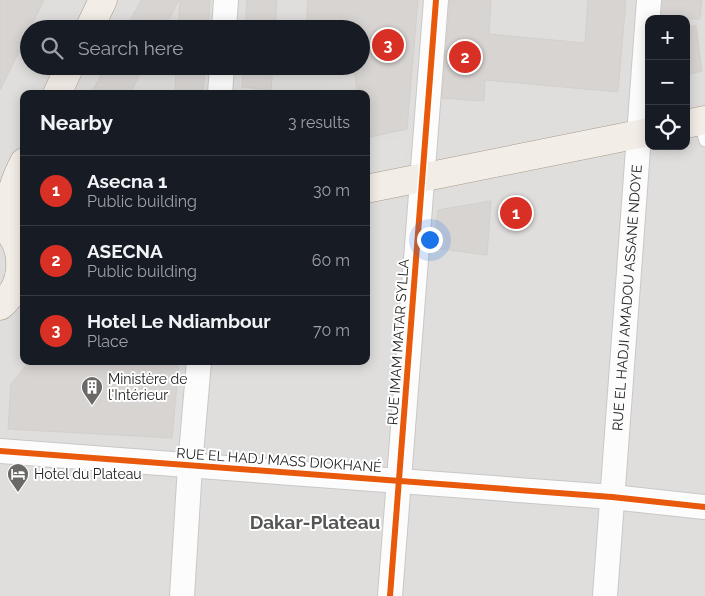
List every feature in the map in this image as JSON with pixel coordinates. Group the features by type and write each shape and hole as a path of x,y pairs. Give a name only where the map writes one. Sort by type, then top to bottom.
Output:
{"main road":[{"path":"93,20 103,0"},
{"path":"59,90 66,75"},
{"path":"370,188 644,133"},
{"path":"0,186 20,165"},
{"path":"20,170 12,193 15,245 20,264"},
{"path":"0,306 11,295 20,272"}],"street":[{"path":"225,20 226,0"},
{"name":"RUE IMAM MATAR SYLLA","path":"390,596 436,0"},
{"name":"RUE EL HADJI AMADOU ASSANE NDOYE","path":"605,596 644,133 649,0"},
{"path":"220,90 221,75"},
{"path":"182,596 199,365"},
{"name":"RUE EL HADJ MASS DIOKHANÉ","path":"0,451 612,497 705,507"}],"shaded area":[{"path":"0,0 705,0 705,596 0,596"},
{"path":"348,81 350,90 316,90"},
{"path":"407,136 404,167 370,173 370,144"}],"building":[{"path":"0,0 44,0 34,20 20,20 20,49 0,90"},
{"path":"141,0 179,0 169,20 131,20"},
{"path":"180,0 210,0 209,20 179,20"},
{"path":"247,0 277,0 276,20 246,20"},
{"path":"308,0 418,0 407,129 370,137 370,90 357,90 355,75 370,75 370,20 307,20"},
{"path":"450,0 491,0 489,34 585,43 588,0 626,0 618,92 485,80 484,101 442,98"},
{"path":"663,0 702,0 700,19 690,19 690,15 661,15"},
{"path":"696,26 702,71 690,74 690,60 690,27"},
{"path":"101,75 140,75 132,90 93,90"},
{"path":"176,75 204,75 203,90 175,90"},
{"path":"243,75 272,75 271,90 242,87"},
{"path":"491,201 487,255 433,248 438,210"},
{"name":"Ministère de l'Intérieur","path":"27,365 179,365 172,438 8,429 11,384"}],"cycle path":[{"path":"390,596 436,0"},
{"path":"0,451 612,497 705,507"}],"place":[{"name":"Hotel Le Ndiambour","path":"388,45"},
{"name":"ASECNA","path":"465,57"},
{"name":"Asecna 1","path":"516,213"},
{"name":"Ministère de l'Intérieur","path":"92,406"},
{"name":"Hotel du Plateau","path":"18,493"}],"district":[{"name":"Dakar-Plateau","path":"315,522"}]}
